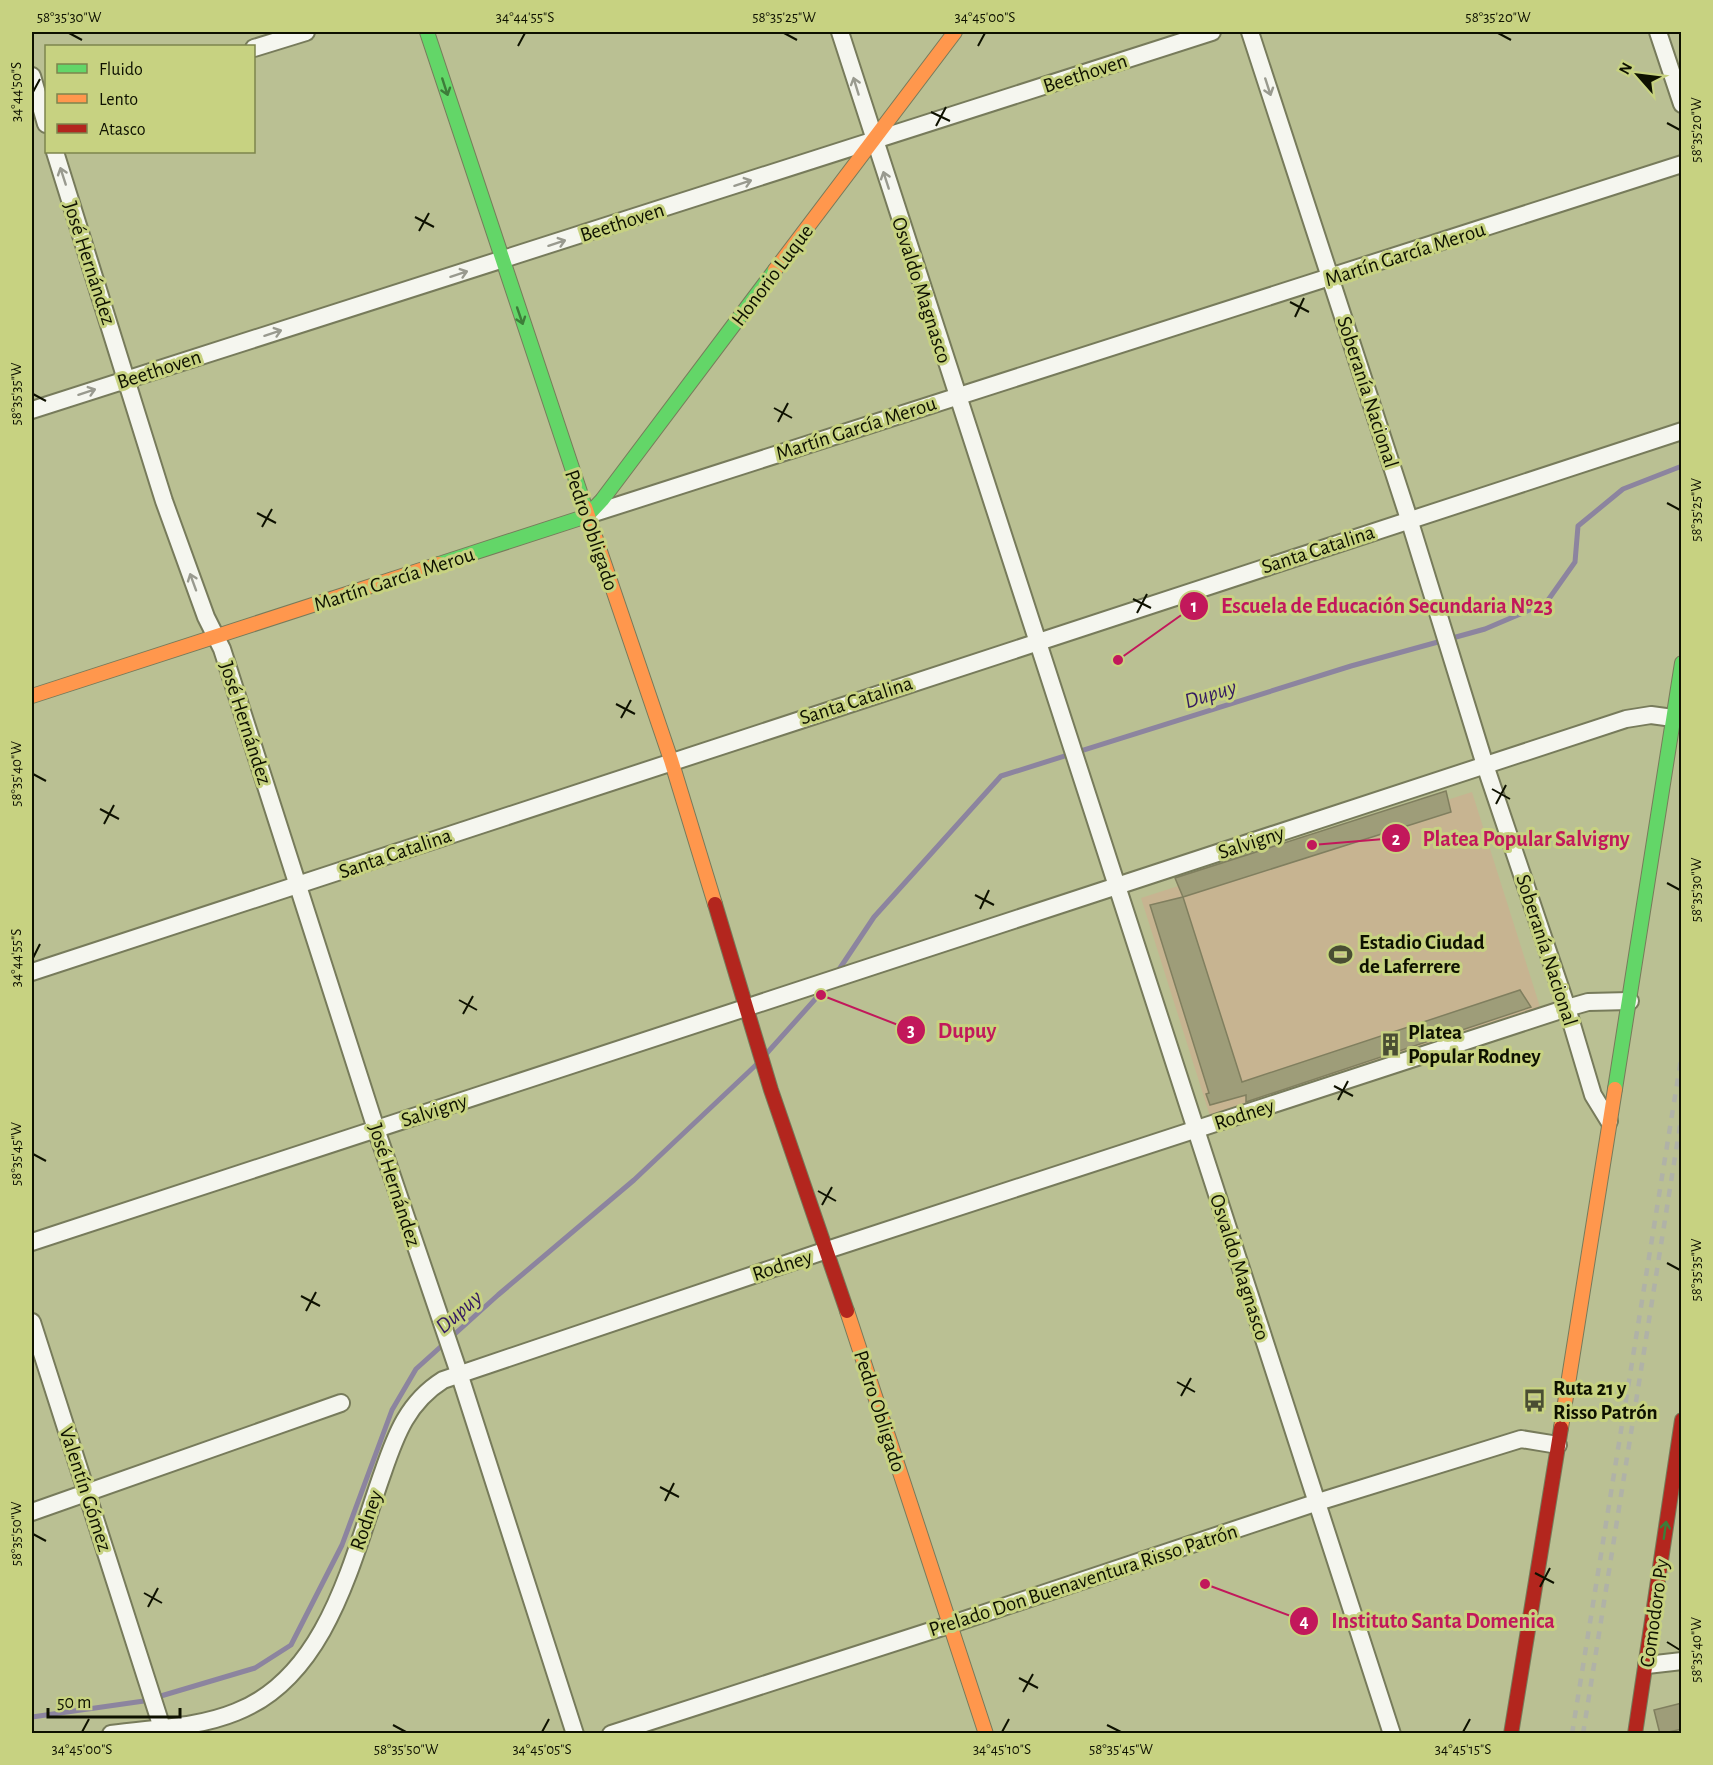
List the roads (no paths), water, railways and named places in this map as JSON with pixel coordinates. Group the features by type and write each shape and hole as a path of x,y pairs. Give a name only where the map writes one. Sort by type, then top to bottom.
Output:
{"street":[{"path":"255,48 306,32"},
{"name":"Pedro Obligado","path":"428,32 502,261 670,760 748,1008 771,1090 827,1250 986,1734"},
{"name":"Osvaldo Magnasco","path":"840,32 873,141 1392,1734"},
{"name":"Honorio Luque","path":"587,516 602,500 955,32"},
{"name":"Beethoven","path":"32,410 1212,32"},
{"name":"Soberanía Nacional","path":"1250,32 1409,519 1485,765 1567,1008 1593,1095 1609,1121"},
{"path":"1658,32 1682,104"},
{"path":"32,76 42,119"},
{"name":"José Hernández","path":"55,153 164,501 206,617 222,650 300,885 376,1129 459,1373"},
{"name":"Martín García Merou","path":"32,696 956,395 1330,278 1682,164"},
{"name":"Santa Catalina","path":"32,972 300,885 670,760 1682,431"},
{"path":"1510,1734 1630,1001 1682,663"},
{"name":"Salvigny","path":"32,1242 1626,719 1651,715 1674,718"},
{"name":"Rodney","path":"111,1734 163,1730 196,1724 237,1712 267,1696 294,1671 315,1644 333,1614 399,1426 425,1391 459,1373 1567,1008 1588,1002 1630,1001"},
{"name":"Valentín Gómez","path":"32,1322 163,1730"},
{"path":"459,1373 575,1734"},
{"path":"32,1512 340,1403"},
{"name":"Comodoro Py","path":"1635,1734 1682,1420"},
{"name":"Prelado Don Buenaventura Risso Patrón","path":"611,1734 949,1625 1318,1502 1521,1439 1557,1445"},
{"path":"1647,1665 1682,1661"}],"waterway":[{"name":"Dupuy","path":"836,974 874,917 1001,776 1351,666 1485,629 1546,603 1575,562 1578,526 1623,489 1682,466"},
{"name":"Dupuy","path":"767,1053 827,986"},
{"name":"Dupuy","path":"32,1717 144,1701 255,1668 291,1645 342,1545 392,1410 416,1369 498,1295 634,1180 757,1064"}],"railway":[{"path":"1572,1734 1682,1053"},
{"path":"1583,1734 1682,1113"}],"place":[{"name":"Escuela de Educación Secundaria Nº23","path":"1118,660"},
{"name":"Platea Popular Salvigny","path":"1312,845"},
{"name":"Estadio Ciudad de Laferrere","path":"1341,954"},
{"name":"Dupuy","path":"821,995"},
{"name":"Platea Popular Rodney","path":"1390,1044"},
{"name":"Ruta 21 y Risso Patrón","path":"1535,1400"},
{"name":"Instituto Santa Domenica","path":"1205,1584"}]}
